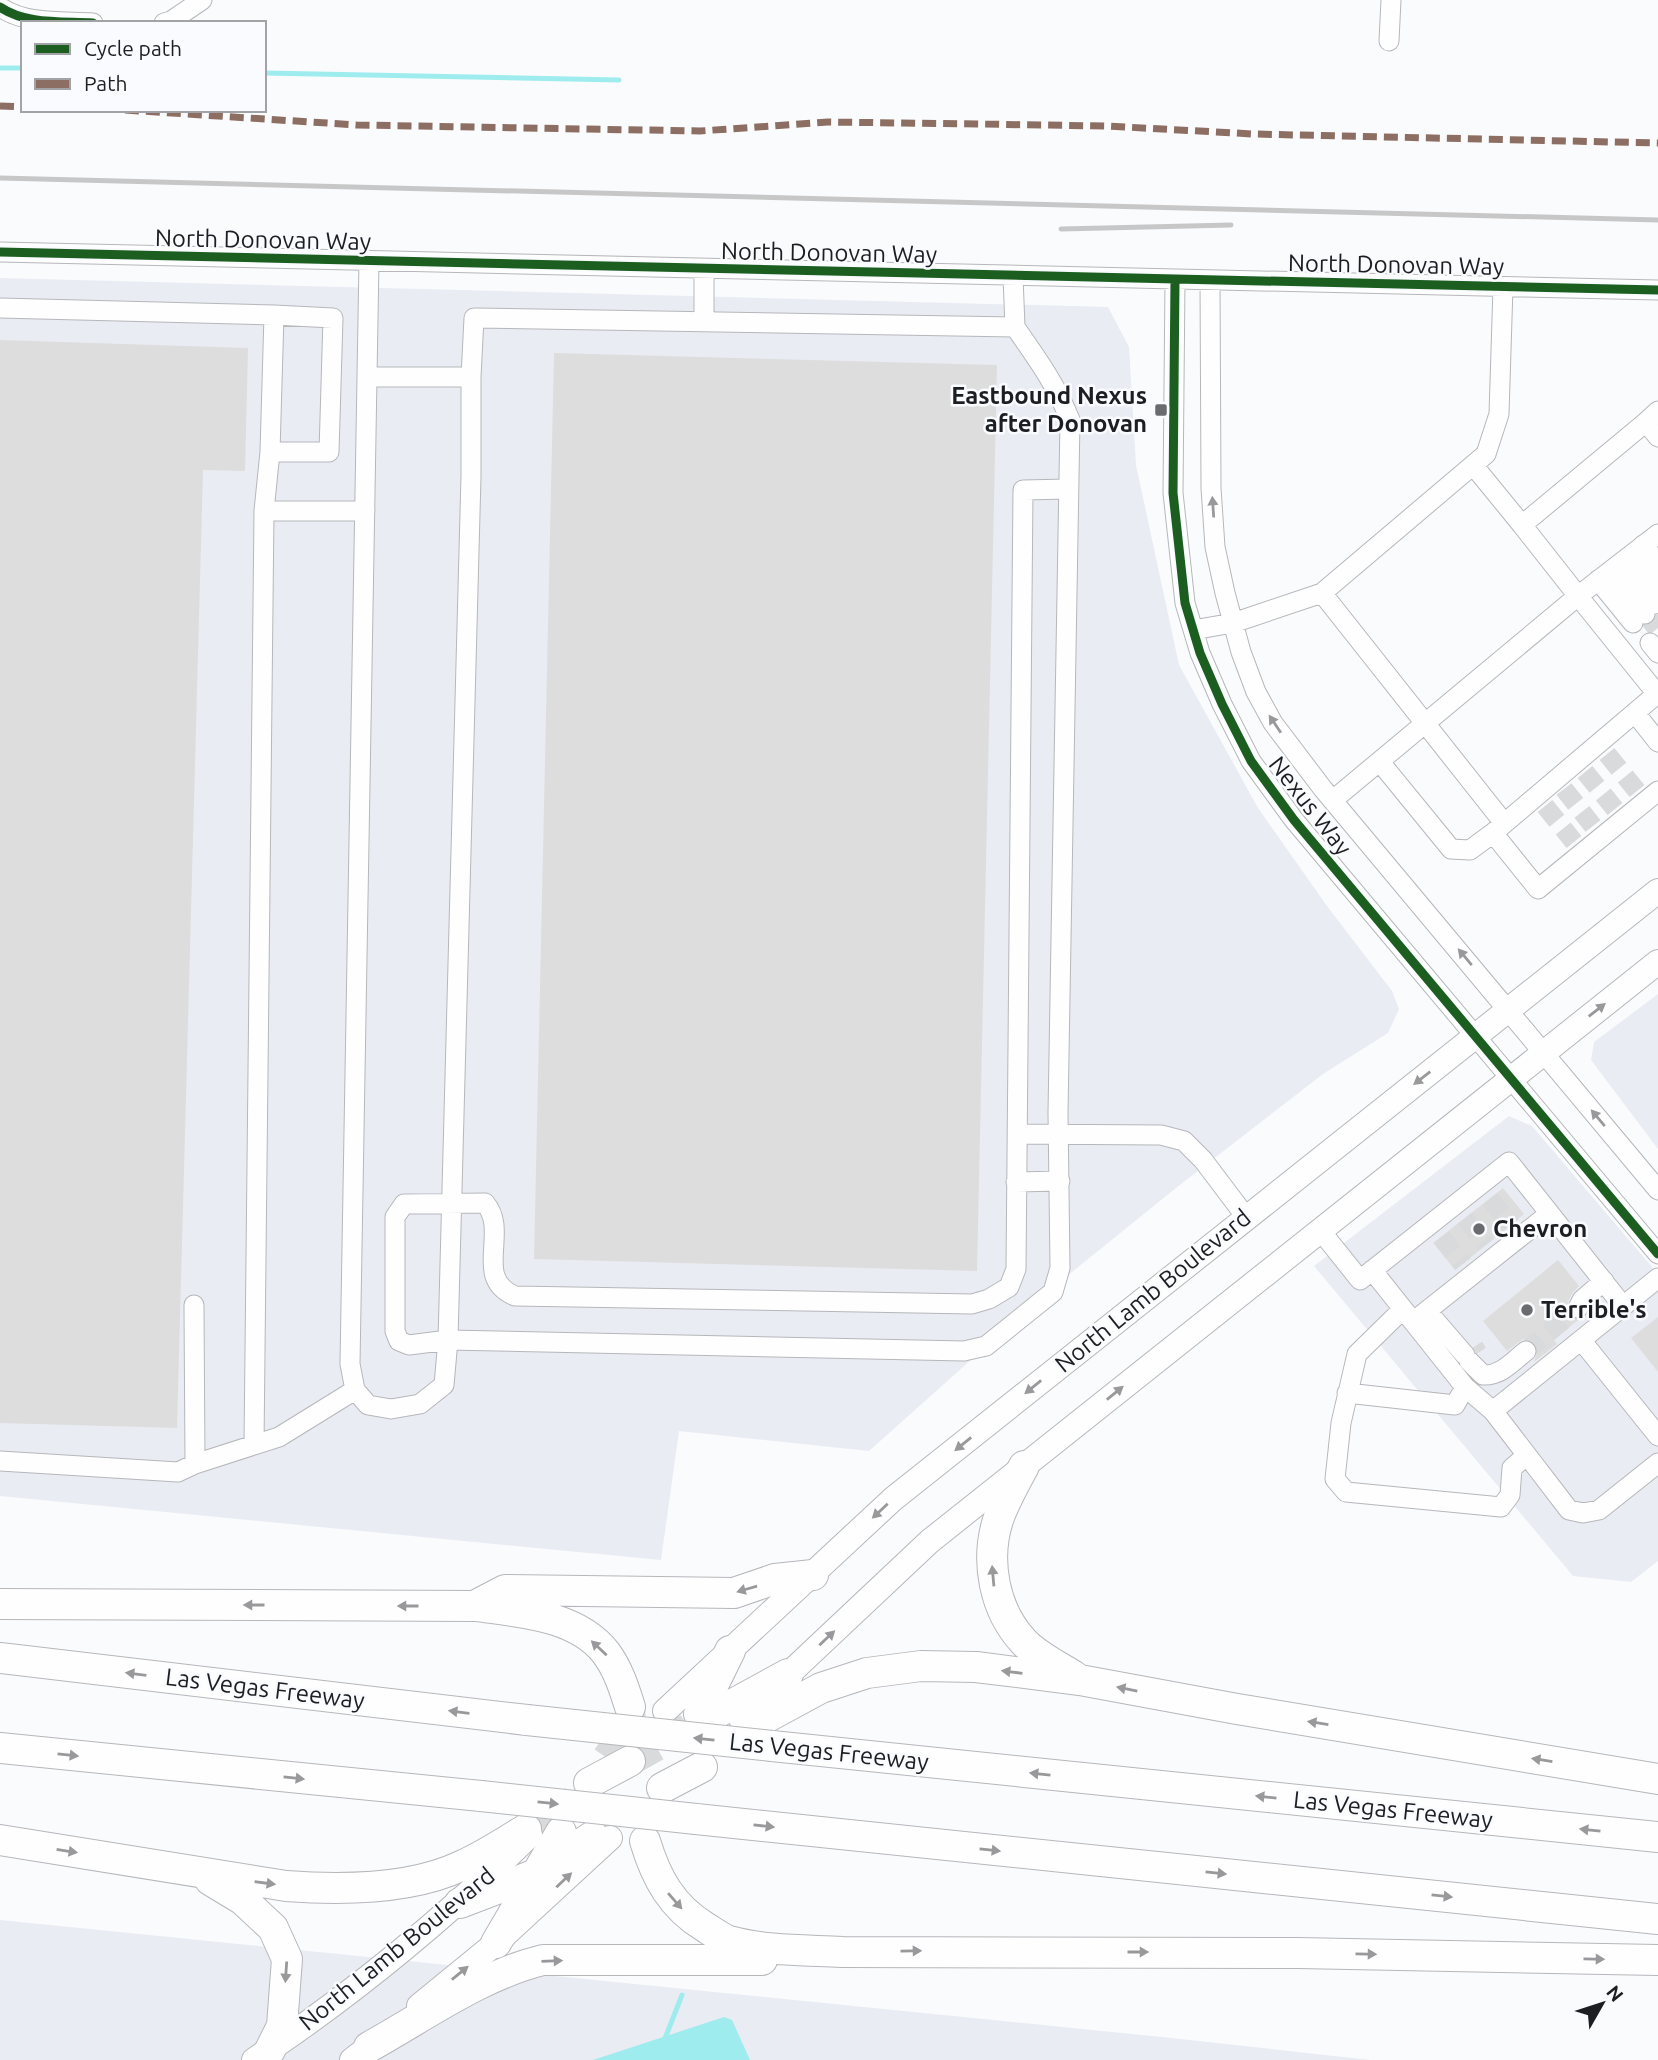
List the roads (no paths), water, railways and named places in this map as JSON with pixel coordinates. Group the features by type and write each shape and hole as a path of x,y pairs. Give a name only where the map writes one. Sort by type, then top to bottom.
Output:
{"highway":[{"path":"1024,1466 998,1520 992,1559 994,1588 1007,1616 1025,1643 1080,1680"},
{"path":"476,1606 505,1590 734,1593 775,1579 813,1574"},
{"path":"0,1605 476,1606 547,1616 578,1630 605,1651 622,1681 630,1707"},
{"path":"730,1651 737,1723"},
{"name":"Las Vegas Freeway","path":"0,1658 527,1720 737,1723 1658,1837"},
{"path":"737,1723 821,1688 867,1673 921,1666 976,1667 1080,1680 1658,1779"},
{"path":"737,1723 788,1674"},
{"path":"0,1748 1658,1919"},
{"path":"589,1783 617,1759"},
{"path":"0,1840 197,1873 286,1886 332,1889 408,1881 458,1868 541,1831"},
{"path":"496,1943 536,1874 541,1831"},
{"path":"460,1903 536,1874 602,1837"},
{"path":"645,1841 652,1865 666,1892 688,1917 726,1940 767,1948 842,1952 1298,1953 1658,1960"},
{"path":"197,1873 243,1900 273,1928 287,1959 282,2026 262,2055"},
{"path":"361,2054 487,1980 517,1966 543,1960 764,1960 842,1952"}],"main road":[{"name":"North Lamb Boulevard","path":"665,1711 893,1499 1658,891"},
{"path":"788,1674 930,1541 1658,962"},
{"name":"North Lamb Boulevard","path":"262,2055 296,2032 460,1903 541,1831"},
{"path":"361,2054 496,1943 602,1837"}],"street":[{"path":"171,21 202,0"},
{"path":"1389,41 1391,0"},
{"path":"0,7 10,14 63,21"},
{"name":"North Donovan Way","path":"0,252 1658,290"},
{"path":"369,261 350,1364 355,1390 368,1405 391,1409 421,1404 444,1385 448,1340 474,317 1015,327"},
{"path":"704,269 704,322"},
{"path":"1013,276 1015,327 1061,396 1070,420 1059,1134 1060,1268 1053,1292 986,1346 964,1351 448,1340 409,1345 398,1341 395,1331 395,1217 404,1204 485,1203 493,1212 494,1281 503,1291 515,1296 972,1304 989,1299 1009,1287 1016,1269 1023,490 1068,489"},
{"name":"Nexus Way","path":"1175,280 1173,493 1185,603 1199,653 1222,704 1251,761 1294,820 1658,1254"},
{"name":"Nexus Way","path":"1210,281 1211,488 1215,547 1233,623 1256,692 1273,723 1333,800 1658,1190"},
{"path":"1193,630 1233,623 1322,593 1486,454 1499,414 1503,287"},
{"path":"0,308 333,318 329,452 271,452"},
{"path":"254,1445 264,511 271,452 274,315"},
{"path":"368,377 471,377"},
{"path":"1522,525 1654,424"},
{"path":"1380,762 1451,849 1470,850 1541,800 1581,767 1603,748 1634,713 1657,694 1473,465"},
{"path":"264,511 365,511"},
{"path":"1333,800 1578,596 1635,552"},
{"path":"1635,552 1658,563"},
{"path":"1635,552 1648,606"},
{"path":"1635,552 1648,606"},
{"path":"1322,593 1424,724 1538,889 1578,847 1647,795"},
{"path":"1634,713 1658,742"},
{"path":"1017,1134 1161,1135 1184,1141 1203,1160 1246,1217"},
{"path":"1320,1230 1360,1280 1460,1212 1484,1192 1509,1163 1623,1306"},
{"path":"1016,1181 1060,1181"},
{"path":"1526,1456 1512,1468 1510,1495 1502,1507 1346,1492 1335,1479 1341,1423 1357,1354 1421,1311 1515,1231 1549,1214"},
{"path":"1372,1270 1471,1354 1487,1364 1498,1368 1508,1365 1525,1351"},
{"path":"1493,1411 1658,1278"},
{"path":"1578,1308 1582,1300 1604,1281"},
{"path":"194,1305 195,1464"},
{"path":"1421,1311 1465,1387 1493,1411 1569,1510 1583,1513 1599,1510 1658,1463"},
{"path":"1581,1340 1658,1436"},
{"path":"1347,1393 1455,1405 1465,1387"},
{"path":"0,1461 178,1472 279,1437 355,1390"}],"water":[{"path":"724,2017 732,2020 750,2060 593,2060"}],"waterway":[{"path":"0,68 21,68"},
{"path":"266,73 619,80"},
{"path":"664,2041 682,1995"}],"tunnel":[{"path":"1645,614 1658,630"},
{"path":"1607,754 1637,791"},
{"path":"1585,772 1615,809"},
{"path":"1564,789 1593,826"},
{"path":"1545,806 1574,842"},
{"path":"1490,1199 1511,1225"},
{"path":"1465,1218 1486,1245"},
{"path":"1442,1237 1463,1264"},
{"path":"1526,1351 1578,1308"},
{"path":"1474,1347 1478,1353"},
{"path":"607,1758 631,1723 630,1710"},
{"path":"630,1761 688,1728"},
{"path":"535,1831 573,1797"}],"railway":[{"path":"0,178 1658,220"},
{"path":"1061,229 1231,225"}],"place":[{"name":"Eastbound Nexus after Donovan","path":"1161,410"},
{"name":"Chevron","path":"1479,1229"},
{"name":"Terrible's","path":"1527,1310"}]}
